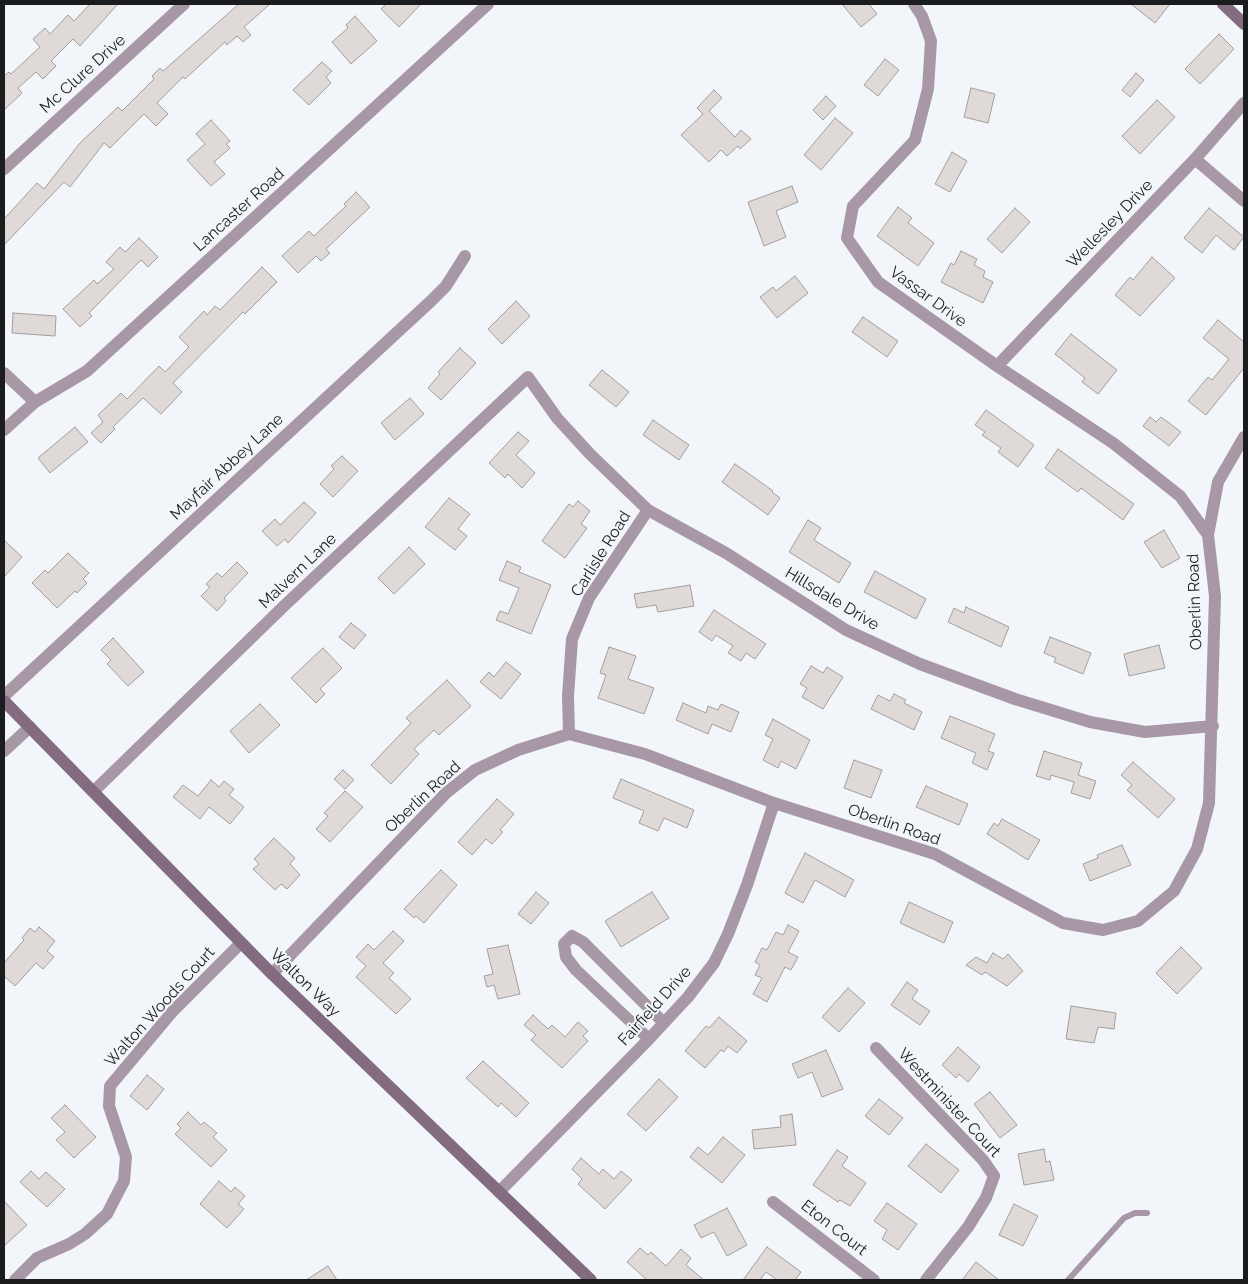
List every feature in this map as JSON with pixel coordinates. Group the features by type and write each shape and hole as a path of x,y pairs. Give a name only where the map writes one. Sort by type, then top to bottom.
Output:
{"main road":[{"path":"1222,4 1244,24"},
{"name":"Walton Way","path":"4,701 272,974 591,1280"}],"street":[{"name":"Mc Clure Drive","path":"4,169 184,4"},
{"name":"Lancaster Road","path":"4,430 35,402 87,371 488,4"},
{"name":"Vassar Drive","path":"914,4 922,16 931,41 928,90 915,140 853,206 847,238 878,282 997,366 1113,442 1180,496 1208,535"},
{"name":"Wellesley Drive","path":"997,366 1195,159 1244,102"},
{"path":"1195,159 1244,201"},
{"name":"Mayfair Abbey Lane","path":"4,696 431,301 446,286 465,256"},
{"path":"4,373 35,402"},
{"name":"Hillsdale Drive","path":"528,376 557,418 583,447 648,510 726,553 846,630 920,664 1015,699 1090,722 1145,732 1213,726"},
{"name":"Malvern Lane","path":"94,791 285,605 528,376"},
{"name":"Oberlin Road","path":"272,974 446,793 475,770 518,750 569,734 645,754 774,803 935,854 1063,923 1103,930 1138,921 1174,891 1197,848 1209,803 1213,726 1215,596 1208,535 1218,482 1244,438"},
{"name":"Carlisle Road","path":"569,734 568,696 572,639 589,598 648,510"},
{"path":"4,751 30,727"},
{"name":"Fairfield Drive","path":"499,1192 649,1039 688,997 714,963 747,886 774,803"},
{"path":"649,1039 576,970 566,957 564,944 572,936 583,942 664,1023"},
{"name":"Walton Woods Court","path":"15,1280 38,1258 69,1244 85,1234 107,1214 124,1182 126,1157 109,1106 110,1086 173,1011 241,943"},
{"name":"Westminister Court","path":"876,1048 983,1160 994,1176 986,1198 968,1227 926,1280"},
{"name":"Eton Court","path":"774,1202 874,1280"}],"lane":[{"path":"1068,1280 1124,1218 1135,1213 1147,1213"}],"building":[{"path":"90,4 118,4 80,46 73,39 51,61 56,66 43,79 36,72 18,88 22,93 4,110 4,76 9,72 11,74 40,47 33,39 45,28 50,34 68,15 74,21"},
{"path":"239,4 270,4 244,27 251,35 243,42 237,36 227,45 225,42 185,79 183,77 157,103 168,114 156,126 144,114 110,148 104,143 70,187 64,182 4,245 4,219 37,183 44,189 80,143 118,107 122,111 154,79 152,76 160,68 163,71"},
{"path":"386,4 421,4 399,27 381,9"},
{"path":"842,4 869,4 877,14 861,27"},
{"path":"1131,4 1170,4 1155,23"},
{"path":"355,16 377,41 351,64 332,42 348,28 346,25"},
{"path":"1219,34 1234,49 1200,84 1185,69"},
{"path":"885,59 899,70 878,96 864,85"},
{"path":"322,62 332,71 326,77 331,83 309,105 293,90"},
{"path":"1136,73 1144,80 1130,97 1122,90"},
{"path":"971,88 995,94 988,123 964,117"},
{"path":"714,90 722,98 709,111 735,137 741,130 751,139 740,149 738,146 727,156 721,150 709,162 681,135 703,114 697,108"},
{"path":"826,96 836,106 823,120 813,110"},
{"path":"1157,100 1175,117 1140,154 1122,136"},
{"path":"835,118 853,133 821,170 804,155"},
{"path":"211,120 230,141 226,144 230,148 214,162 225,174 211,186 187,160 205,144 196,134"},
{"path":"952,152 967,161 950,192 935,184"},
{"path":"792,186 798,202 776,211 786,237 764,246 748,202"},
{"path":"356,192 370,207 326,249 330,253 321,261 316,256 298,273 282,256 309,231 314,236 346,206 344,204"},
{"path":"898,207 912,218 908,223 934,243 918,266 877,236"},
{"path":"1015,208 1030,222 1002,253 987,239"},
{"path":"1209,208 1244,237 1234,250 1216,235 1202,253 1184,238"},
{"path":"139,238 158,257 148,267 141,260 89,313 92,316 80,327 63,309 94,280 97,284 114,269 106,262 120,247 125,252"},
{"path":"961,251 977,259 974,265 985,271 983,277 993,282 983,303 941,282 951,263 954,265"},
{"path":"1152,257 1175,278 1140,316 1115,295 1130,277 1133,280"},
{"path":"262,267 277,282 245,314 243,312 173,383 182,392 161,414 143,398 113,427 115,429 101,443 91,433 103,422 98,415 121,393 127,399 159,366 165,372 189,347 179,337 204,311 207,315 215,306 220,310"},
{"path":"795,276 808,293 777,318 760,297 773,287 776,291"},
{"path":"516,301 530,316 502,344 488,329"},
{"path":"13,313 56,316 55,336 12,333"},
{"path":"863,317 898,341 887,357 852,332"},
{"path":"1218,320 1244,342 1244,368 1206,415 1188,401 1208,377 1212,380 1229,359 1203,338"},
{"path":"1071,334 1117,370 1098,394 1082,382 1085,378 1055,354"},
{"path":"460,348 476,363 441,400 428,388 440,374 438,372"},
{"path":"602,370 629,392 616,407 589,385"},
{"path":"410,398 424,414 395,440 381,423"},
{"path":"986,410 1034,445 1018,467 998,452 1001,448 982,435 985,432 975,425"},
{"path":"1150,417 1156,422 1161,417 1181,432 1169,446 1143,426"},
{"path":"653,420 689,445 679,460 643,435"},
{"path":"75,427 88,442 50,473 38,458"},
{"path":"518,432 529,441 516,455 535,473 522,488 508,474 505,478 489,463"},
{"path":"1058,449 1134,504 1123,520 1081,488 1078,492 1045,468"},
{"path":"342,456 358,471 333,497 320,484 334,469 331,466"},
{"path":"735,464 780,498 768,515 722,482"},
{"path":"449,498 470,514 458,529 467,536 455,550 425,527"},
{"path":"578,501 590,511 581,524 587,528 565,558 542,541 569,504 573,507"},
{"path":"304,502 316,513 288,543 285,539 277,546 262,531 275,519 280,525"},
{"path":"808,520 821,528 814,540 851,563 839,583 789,552"},
{"path":"1164,530 1180,558 1162,568 1144,542"},
{"path":"4,540 22,557 4,577"},
{"path":"409,547 425,564 394,594 378,578"},
{"path":"68,553 89,573 83,579 87,583 77,593 75,591 57,608 32,583 45,570 48,573"},
{"path":"507,561 521,567 519,572 551,585 531,634 496,620 500,611 508,614 519,588 499,580"},
{"path":"237,562 248,573 224,598 226,601 217,611 201,596 210,587 206,584 217,573 222,577"},
{"path":"875,571 926,599 916,619 864,592"},
{"path":"690,585 694,606 658,612 656,605 637,608 634,594"},
{"path":"966,607 1009,627 1001,647 948,622 954,608 964,613"},
{"path":"714,610 766,644 755,659 746,653 741,661 728,653 733,646 716,635 712,641 699,632"},
{"path":"351,623 366,635 354,649 339,637"},
{"path":"1050,637 1091,653 1083,674 1054,662 1056,658 1044,653"},
{"path":"113,638 144,672 128,686 107,664 111,660 101,650"},
{"path":"1159,645 1165,668 1129,676 1124,654"},
{"path":"609,647 636,656 628,679 654,688 644,714 598,698 606,675 600,673"},
{"path":"323,648 342,668 320,689 325,694 316,703 291,678"},
{"path":"506,662 521,674 501,699 480,682 489,672 494,677"},
{"path":"811,666 823,673 827,667 843,677 823,709 802,697 807,688 800,684"},
{"path":"447,680 471,706 439,735 434,730 414,749 419,754 391,784 371,765 411,723 406,718"},
{"path":"894,694 906,700 904,703 922,712 914,730 871,709 878,695 890,701"},
{"path":"683,703 706,713 708,706 718,710 721,704 739,712 731,732 712,724 708,734 676,720"},
{"path":"260,704 280,725 249,753 230,731"},
{"path":"950,716 995,734 988,751 994,753 987,770 972,763 976,753 941,738"},
{"path":"773,719 810,740 796,769 781,761 778,768 763,760 773,739 765,735"},
{"path":"1044,751 1082,763 1078,775 1096,781 1090,799 1071,793 1074,782 1051,775 1050,780 1036,776"},
{"path":"854,760 882,770 871,798 844,788"},
{"path":"1133,762 1175,799 1158,818 1127,790 1132,785 1121,775"},
{"path":"343,770 354,780 345,789 334,779"},
{"path":"621,779 694,810 687,828 664,818 658,831 639,823 644,811 613,798"},
{"path":"211,780 219,787 224,781 234,789 229,795 244,807 230,824 209,807 200,819 173,797 183,785 198,796"},
{"path":"926,786 968,804 959,825 916,807"},
{"path":"345,791 363,807 330,842 316,829 328,816 324,813"},
{"path":"497,799 514,814 500,830 503,832 492,844 486,839 472,855 458,842"},
{"path":"1002,819 1040,840 1028,860 987,834 994,823 998,826"},
{"path":"274,838 295,858 290,864 300,875 287,889 281,884 275,890 253,869 259,864 254,859"},
{"path":"1122,845 1131,865 1090,881 1083,864 1098,858 1097,855"},
{"path":"805,853 854,880 845,897 815,880 803,903 785,893"},
{"path":"441,870 457,885 424,923 416,916 414,918 404,909"},
{"path":"536,892 549,903 531,924 518,914"},
{"path":"652,892 669,918 621,947 605,921"},
{"path":"909,902 953,922 944,943 900,923"},
{"path":"788,925 799,931 788,952 798,957 791,970 785,967 767,1002 753,994 762,978 755,975 760,965 755,962 762,948 767,950 776,932 783,935"},
{"path":"39,927 55,941 47,951 54,957 43,969 36,963 15,986 4,976 4,963 24,940 22,938 30,928 35,932"},
{"path":"393,931 404,941 383,963 394,973 389,978 411,999 396,1014 356,977 366,966 356,957 368,944 374,950"},
{"path":"508,945 520,994 498,999 494,985 487,987 484,976 493,974 487,949"},
{"path":"1181,947 1202,968 1177,994 1156,973"},
{"path":"993,953 1003,959 1008,954 1023,971 1007,986 985,972 982,975 966,965 976,957 987,963"},
{"path":"907,982 918,990 912,999 930,1011 920,1025 891,1005"},
{"path":"848,988 865,1003 839,1032 822,1017"},
{"path":"1071,1006 1116,1013 1114,1029 1098,1027 1094,1043 1066,1039"},
{"path":"533,1015 548,1029 552,1025 565,1037 578,1022 588,1031 583,1036 588,1041 562,1068 531,1040 536,1035 524,1025"},
{"path":"719,1017 747,1041 737,1053 728,1046 724,1052 721,1050 705,1068 685,1051 706,1026 709,1028"},
{"path":"958,1047 980,1067 968,1082 959,1074 956,1078 942,1065"},
{"path":"826,1050 843,1089 822,1097 812,1072 798,1078 792,1064"},
{"path":"483,1061 529,1103 516,1117 501,1103 498,1107 466,1078"},
{"path":"147,1075 164,1089 147,1110 130,1096"},
{"path":"659,1079 678,1097 646,1131 627,1114"},
{"path":"990,1092 1017,1125 1000,1138 974,1104"},
{"path":"879,1099 903,1118 889,1135 865,1116"},
{"path":"65,1105 96,1137 74,1158 56,1140 65,1132 51,1118"},
{"path":"188,1112 201,1125 204,1122 217,1133 213,1137 227,1150 211,1167 175,1134 181,1128 177,1124"},
{"path":"792,1114 796,1145 754,1149 752,1130 781,1127 780,1116"},
{"path":"723,1137 745,1155 722,1183 690,1157 698,1147 708,1155"},
{"path":"926,1144 959,1170 941,1193 908,1166"},
{"path":"1044,1149 1046,1162 1050,1161 1054,1180 1024,1185 1018,1154"},
{"path":"837,1150 848,1157 842,1166 866,1183 850,1206 840,1200 838,1202 813,1185"},
{"path":"581,1158 599,1174 603,1169 614,1179 621,1171 632,1180 605,1209 578,1184 582,1179 572,1169"},
{"path":"31,1171 39,1179 46,1172 65,1189 47,1207 20,1182"},
{"path":"219,1181 231,1192 235,1187 245,1196 238,1204 244,1209 227,1228 200,1204"},
{"path":"4,1201 27,1225 4,1246"},
{"path":"887,1203 917,1224 898,1250 882,1239 887,1230 874,1221"},
{"path":"1014,1204 1038,1216 1023,1246 999,1235"},
{"path":"727,1208 747,1245 727,1256 714,1232 701,1238 694,1225"},
{"path":"767,1247 801,1272 795,1280 777,1280 766,1272 760,1280 743,1280"},
{"path":"640,1248 648,1255 651,1252 666,1266 681,1249 691,1258 686,1265 704,1280 647,1280 627,1262"},
{"path":"976,1262 999,1280 962,1280"},
{"path":"328,1266 337,1280 306,1280"}]}
